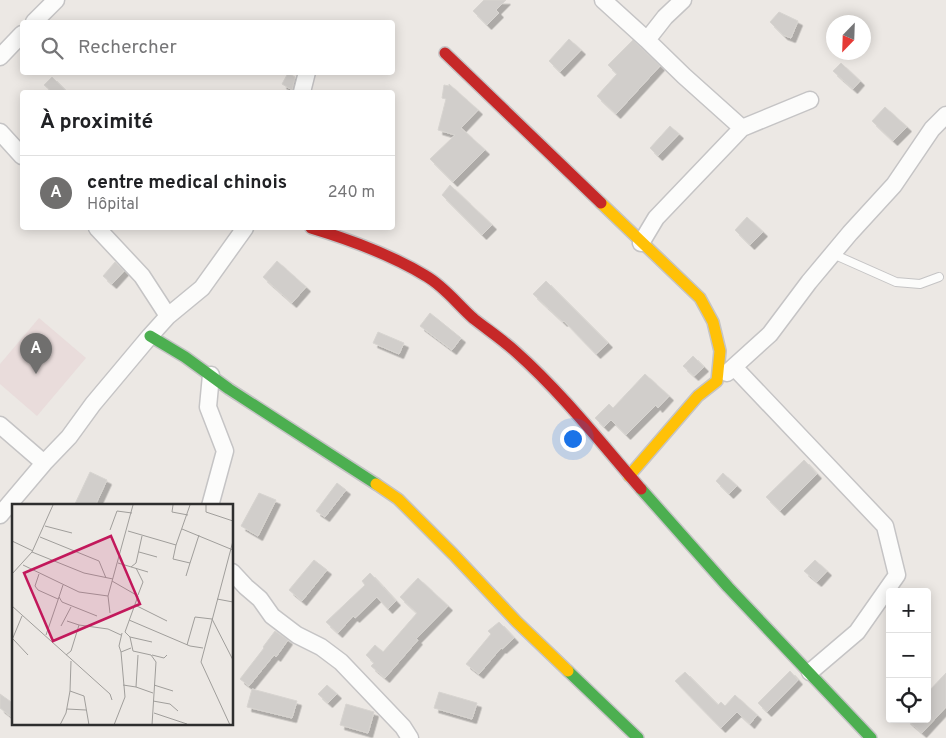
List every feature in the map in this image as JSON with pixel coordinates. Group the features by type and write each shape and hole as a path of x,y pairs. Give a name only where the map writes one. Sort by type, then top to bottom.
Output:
{"street":[{"path":"603,0 742,128"},
{"path":"647,40 665,18 684,0"},
{"path":"36,20 52,1"},
{"path":"0,56 20,36"},
{"path":"445,53 700,298 713,322 720,351 717,381"},
{"path":"303,90 307,75"},
{"path":"641,243 656,218 742,128 810,100"},
{"path":"629,476 698,396 734,367 770,334 832,254 894,186 932,129 946,114"},
{"path":"0,132 20,154"},
{"path":"100,230 142,276 168,316"},
{"path":"0,515 69,437 93,404 150,336 168,316 202,288 244,230"},
{"path":"318,230 353,240 427,276 442,287 473,318 515,351 542,377 728,587 871,738"},
{"path":"150,336 398,499 517,622 638,738"},
{"path":"734,367 885,526 897,575 857,632 810,672"},
{"path":"211,375 208,407 225,451 211,504"},
{"path":"0,425 44,463"},
{"path":"234,574 260,599 272,616 297,635 321,647 341,662 403,727 410,738"}],"lane":[{"path":"832,254 896,282 920,284 939,277"}],"shaded area":[{"path":"39,318 86,358 37,416 0,384 0,364"}],"building":[{"path":"484,0 506,0 496,10 499,13 487,25 473,11"},
{"path":"779,12 798,21 791,38 783,35 770,22"},
{"path":"569,39 581,50 560,72 549,61"},
{"path":"633,40 660,66 616,114 597,96 617,74 608,65"},
{"path":"841,63 860,81 853,89 833,71"},
{"path":"287,75 295,77 292,90 282,84"},
{"path":"52,77 65,90 50,90 44,85"},
{"path":"449,84 478,110 461,128 485,150 453,182 430,159 455,135 438,130 446,99 442,98 444,85 449,86"},
{"path":"885,107 907,127 893,141 872,121"},
{"path":"670,126 679,134 658,156 650,148"},
{"path":"450,185 492,225 482,235 442,195"},
{"path":"747,217 763,232 750,245 735,230"},
{"path":"277,261 306,287 292,303 263,277"},
{"path":"115,262 124,271 112,284 103,276"},
{"path":"546,281 608,343 596,354 564,321 533,294"},
{"path":"430,313 461,338 452,350 420,326"},
{"path":"378,332 404,343 399,354 373,343"},
{"path":"693,356 704,367 694,376 683,366"},
{"path":"645,374 669,396 658,408 656,405 626,435 611,420 604,427 595,418 609,404 613,408"},
{"path":"804,460 817,474 780,511 766,497"},
{"path":"90,472 107,480 96,504 75,504"},
{"path":"723,473 737,486 729,494 716,481"},
{"path":"337,483 346,490 325,517 316,511"},
{"path":"259,493 276,500 258,536 241,526"},
{"path":"314,560 327,570 302,601 289,590"},
{"path":"815,560 827,571 817,582 804,571"},
{"path":"370,573 396,601 388,609 377,597 355,618 353,616 338,633 326,622 365,585 362,581"},
{"path":"418,578 448,606 416,639 418,640 385,678 371,666 374,663 366,655 375,645 383,652 417,613 400,597"},
{"path":"499,622 514,638 501,648 479,674 466,664 491,634 488,631"},
{"path":"275,631 288,640 276,657 274,655 249,686 240,679"},
{"path":"790,671 798,680 767,712 758,703"},
{"path":"685,672 718,705 721,702 725,706 735,695 757,715 750,724 737,712 721,728 675,681"},
{"path":"946,673 946,707 922,733 911,723 931,723 931,689"},
{"path":"327,685 337,694 328,703 318,694"},
{"path":"252,689 297,701 292,718 247,707"},
{"path":"439,692 477,703 472,719 434,708"},
{"path":"0,694 12,703 12,717 0,708"},
{"path":"346,704 374,712 368,733 340,725"}],"traffic: fast":[{"path":"150,336 185,357 229,389 376,484"},
{"path":"641,489 728,587 871,738"},
{"path":"568,671 638,738"}],"traffic: slow":[{"path":"601,203 700,298 713,322 720,351 717,381 698,396 629,476"},
{"path":"376,484 398,499 517,622 568,671"}],"traffic: jam":[{"path":"445,53 601,203"},
{"path":"317,230 384,254 412,268 439,285 474,319 511,348 549,384 641,489"}],"place":[{"name":"centre medical chinois","path":"36,374"}]}
